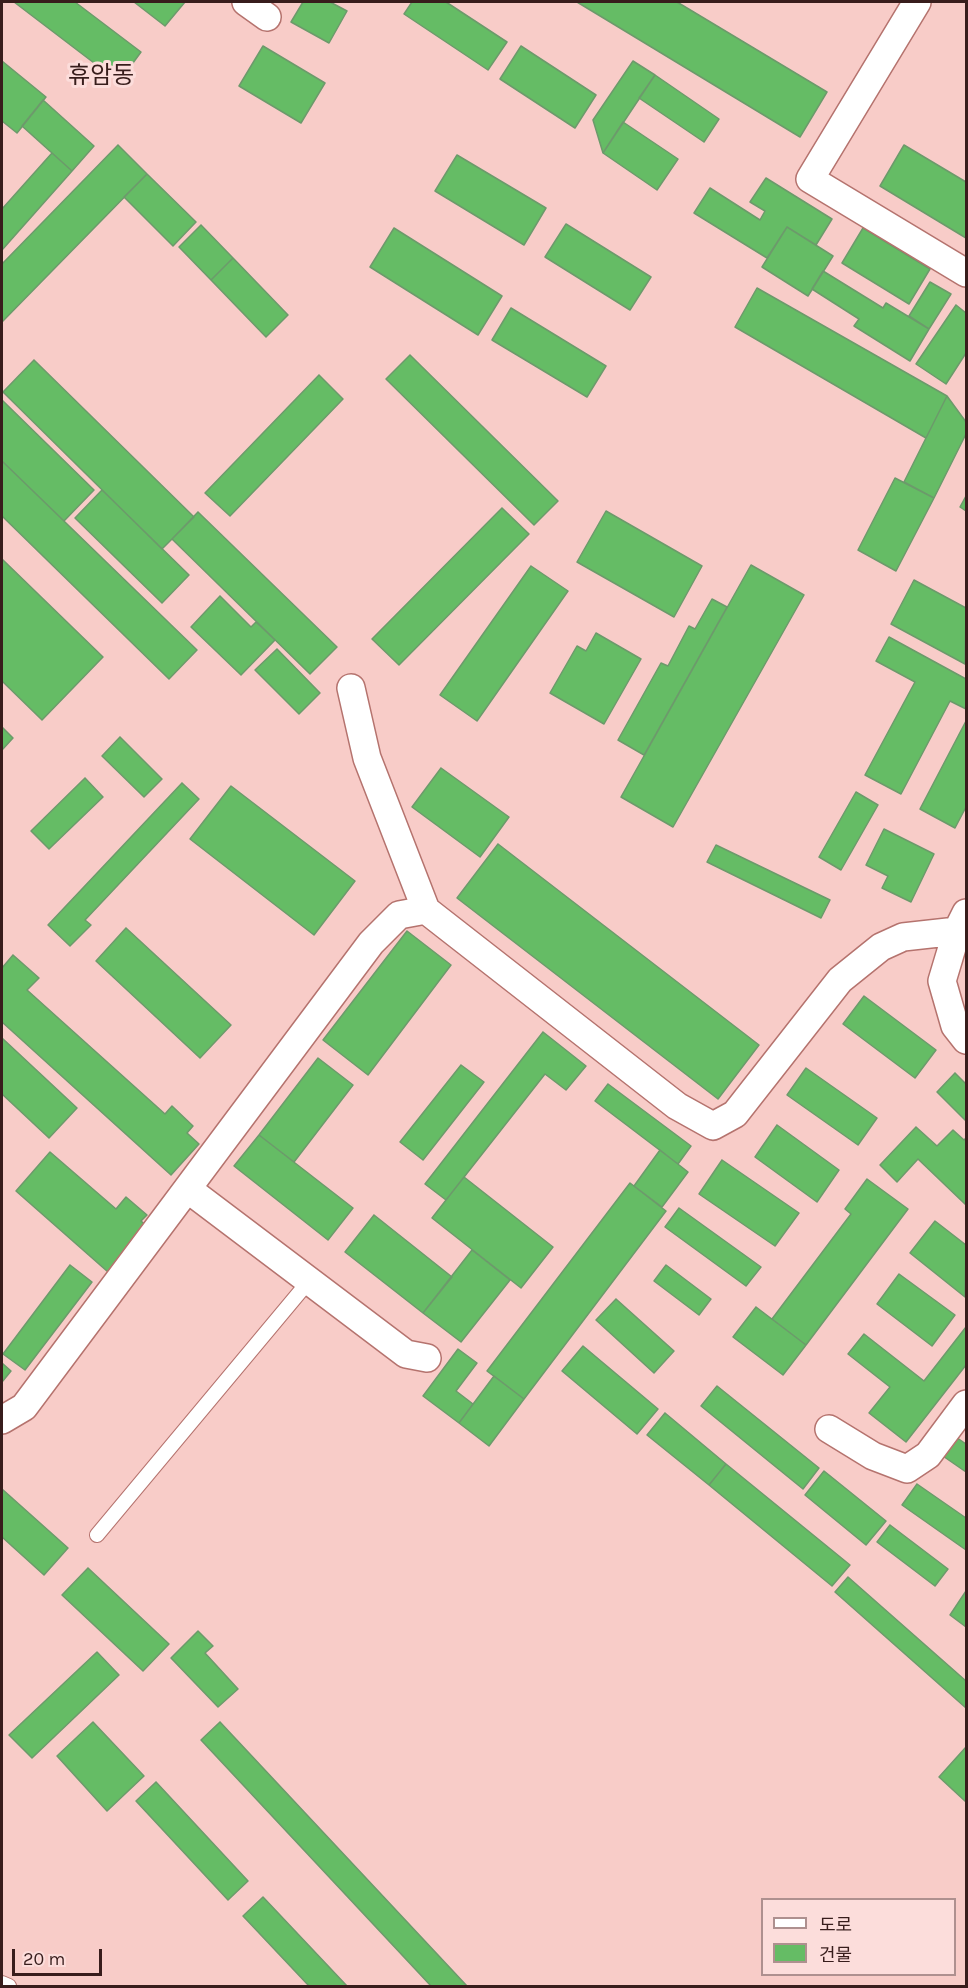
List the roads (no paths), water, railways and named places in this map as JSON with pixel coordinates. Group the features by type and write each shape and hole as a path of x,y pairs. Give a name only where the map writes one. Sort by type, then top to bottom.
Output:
{"street":[{"path":"917,2 810,179 966,273"},
{"path":"351,688 368,758 426,910 677,1106 712,1126 735,1114 840,980 881,947 903,937 962,922"},
{"path":"2,1420 24,1407 189,1190 371,943 399,915 426,910"},
{"path":"962,922 942,981 955,1026 966,1040"},
{"path":"189,1190 406,1354 427,1358"},
{"path":"829,1430 873,1456 907,1469 928,1455 966,1404"}],"lane":[{"path":"97,1535 309,1281"},
{"path":"2,1983 9,1986"}],"district":[{"name":"휴암동","path":"101,76"}]}
